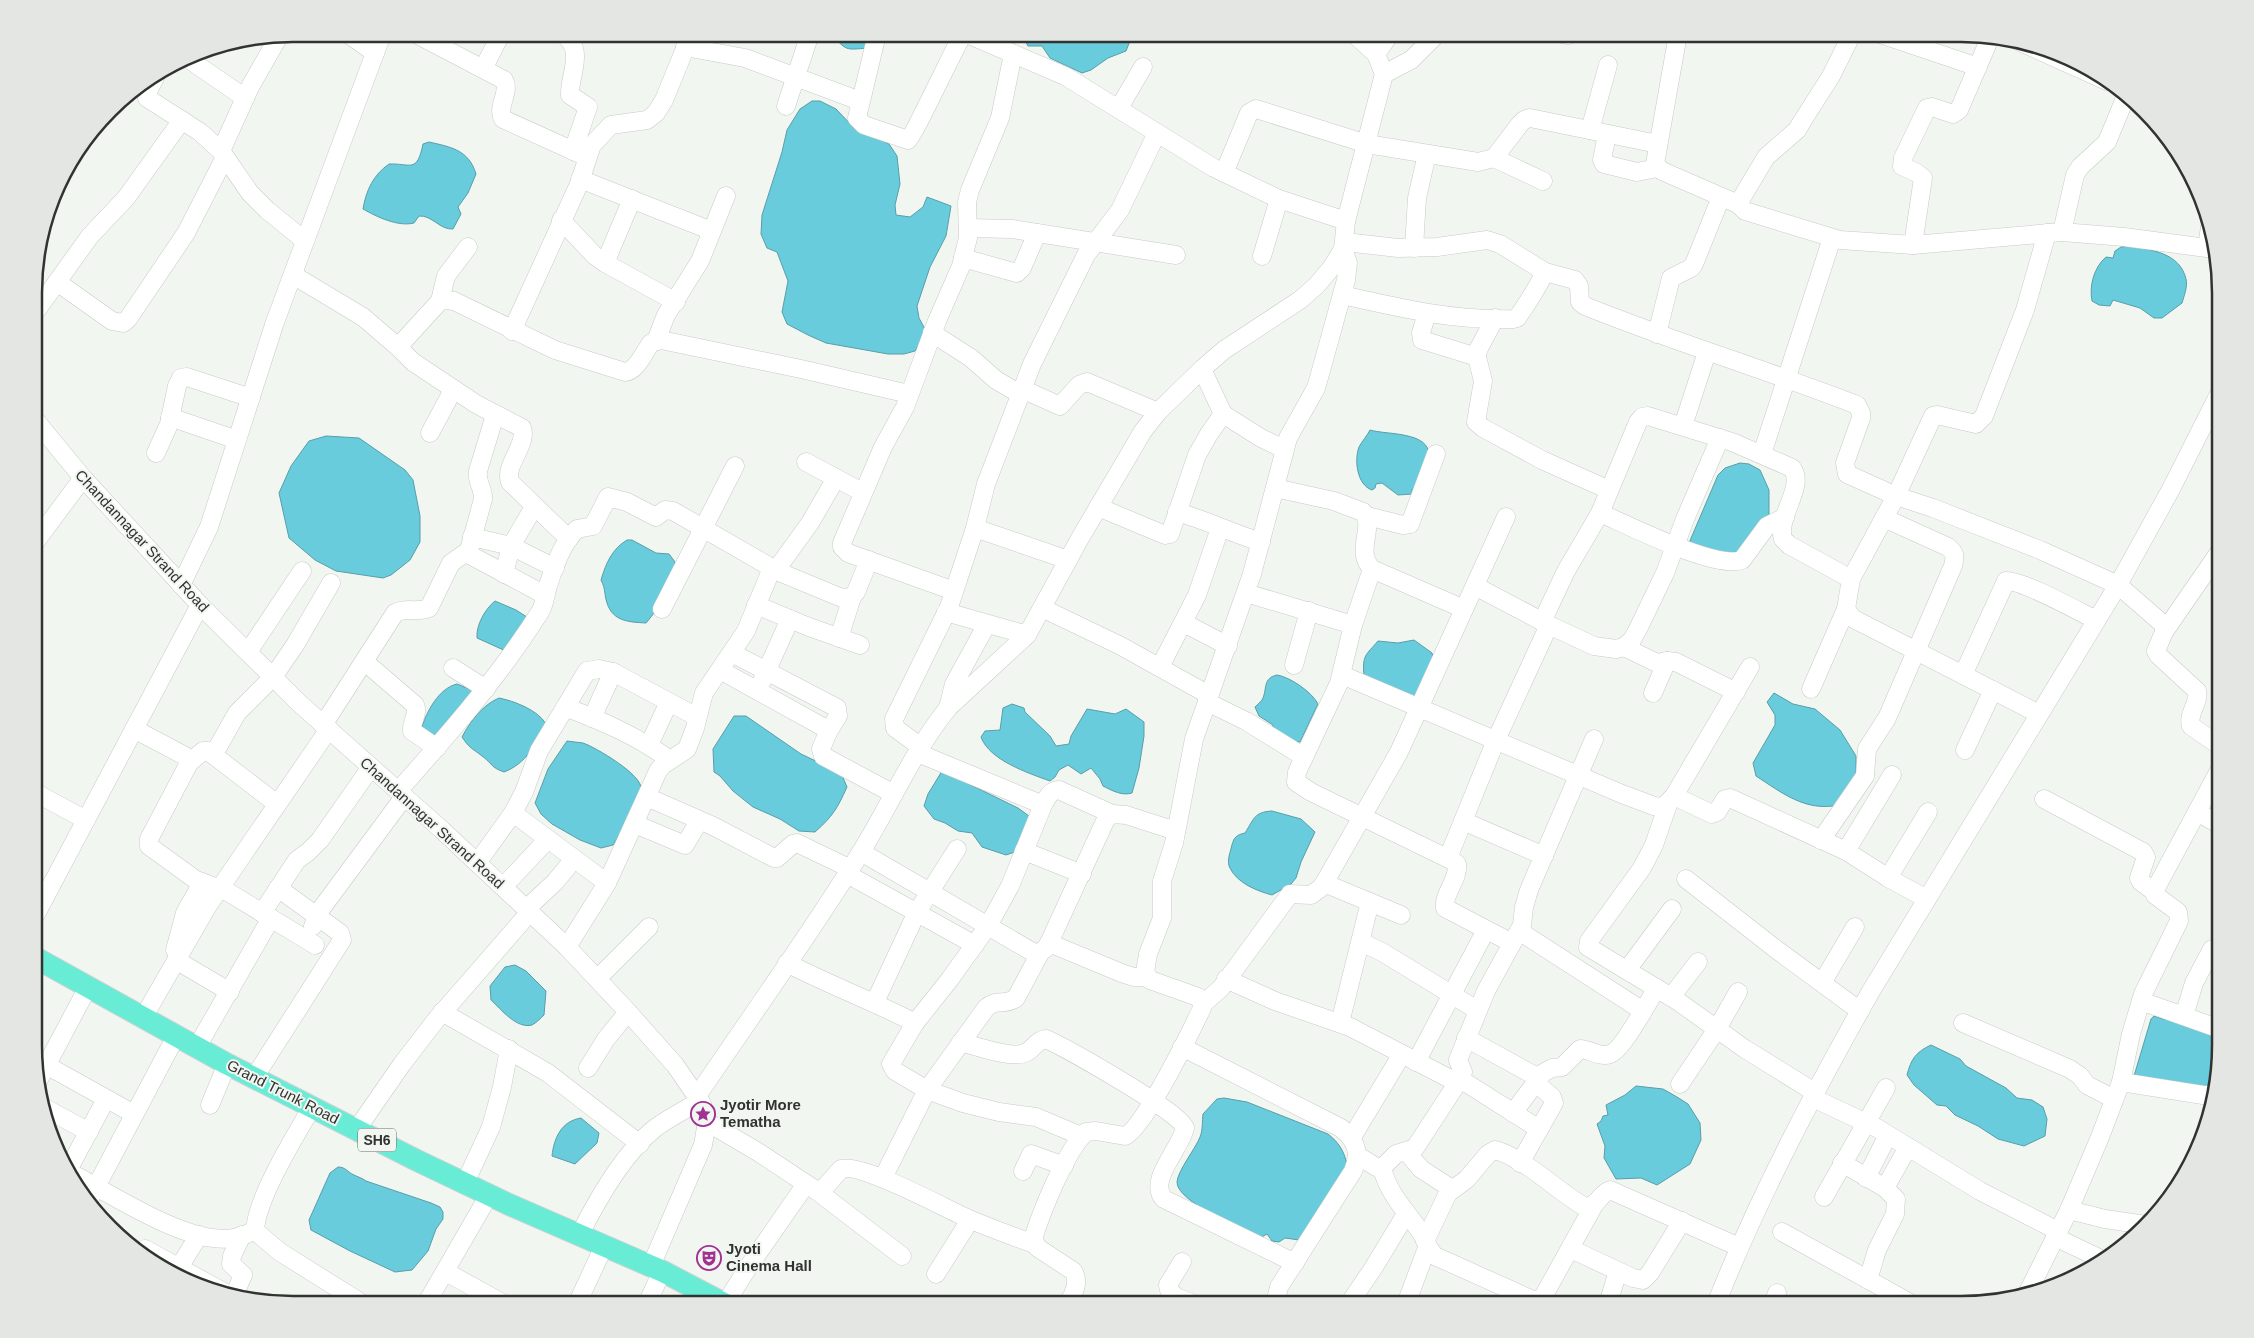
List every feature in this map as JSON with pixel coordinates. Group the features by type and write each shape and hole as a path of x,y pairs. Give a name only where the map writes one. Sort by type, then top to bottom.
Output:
{"main road":[{"name":"Grand Trunk Road","path":"42,961 197,1048 357,1130 489,1195 657,1269 709,1296"}],"street":[{"path":"358,42 374,54"},
{"path":"181,585 209,527 293,275 379,42"},
{"path":"432,42 504,80 506,84 501,110 503,119 580,154"},
{"path":"484,68 497,42"},
{"path":"512,331 580,179 580,154 588,107 570,95 576,61 569,42"},
{"path":"580,154 611,125 647,120 656,113 664,100 687,42"},
{"path":"694,42 745,58 860,101"},
{"path":"786,106 807,42"},
{"path":"875,42 857,111 859,122 904,140 912,138 959,42"},
{"path":"1147,977 1148,954 1164,910 1162,881 1176,831 1188,764 1208,698 1246,593 1284,449 1288,438 1316,388 1346,280 1348,263 1344,245 1346,221 1384,74 1376,54 1363,42"},
{"path":"1376,54 1384,42"},
{"path":"1384,74 1411,60 1429,42"},
{"path":"1657,168 1655,164 1658,144 1677,42"},
{"path":"1738,204 1766,157 1797,130 1831,76 1848,42"},
{"path":"1904,42 1978,67"},
{"path":"57,282 112,321 123,324 128,319 186,233 223,154 245,98 275,43"},
{"path":"1913,244 1923,178 1902,166 1903,158 1926,108 1932,107 1948,113 1956,113 1987,44"},
{"path":"954,591 848,553 842,547 862,492 909,394 963,258 969,228 968,202 970,190 1000,118 1004,45 1066,76 1224,174 1279,199 1346,221"},
{"path":"194,63 245,98"},
{"path":"1590,130 1608,65"},
{"path":"1119,108 1143,67"},
{"path":"150,88 148,98 200,132 223,154 250,193 267,210 305,241"},
{"path":"1810,689 1846,609 1851,579 1896,496 1933,416 1976,424 1984,416 2026,310 2075,175 2080,167 2107,142 2123,103"},
{"path":"1224,174 1249,113 1256,110 1367,144 1478,162 1494,158 1524,120 1541,119 1658,144"},
{"path":"42,303 82,246 126,198 182,120"},
{"path":"1043,805 919,750 895,728 894,719 946,612 975,528 986,484 1032,364 1086,254 1120,210 1157,132"},
{"path":"1607,134 1602,160 1604,164 1638,172 1657,168 1738,204 1745,211 1840,240 1913,244 2054,233 2124,237 2207,248"},
{"path":"1414,248 1417,198 1427,154"},
{"path":"1494,158 1543,181"},
{"path":"580,179 712,231"},
{"path":"656,341 666,316 700,261 726,196"},
{"path":"1657,334 1670,278 1674,274 1687,270 1694,264 1721,197"},
{"path":"605,263 632,199"},
{"path":"1262,256 1279,199"},
{"path":"561,220 595,256 676,302"},
{"path":"969,228 1004,228 1176,255"},
{"path":"963,258 1017,273 1022,268 1037,233"},
{"path":"1762,454 1832,238"},
{"path":"1344,245 1414,248 1479,241 1494,242 1545,272 1578,282 1578,298 1585,306 1857,406 1860,408 1861,418 1844,469 1852,478 1896,496 1940,510 2040,550 2118,585 2159,619 2164,625 2164,632"},
{"path":"579,1236 603,1190 640,1144 659,1125 698,1098 862,852 919,750 948,708 1028,635 1068,560 1143,431 1158,412 1224,350 1300,300 1317,285 1332,267 1344,245"},
{"path":"398,346 440,301 446,276 468,247"},
{"path":"1342,295 1427,313 1456,317 1517,318 1534,294 1545,272"},
{"path":"293,275 363,317 398,346 412,362 453,390 522,428 522,437 509,478 514,487 569,540"},
{"path":"440,301 454,301 512,331 555,350 625,372 630,372 635,367 651,343 656,341 670,342 801,368 909,394"},
{"path":"1427,313 1421,333 1422,340 1477,357"},
{"path":"1495,318 1478,350 1477,357 1483,382 1475,419 1478,425 1550,464 1609,490"},
{"path":"932,333 971,358 996,380 1021,392 1060,406 1079,385 1087,382 1158,412"},
{"path":"1683,426 1707,352"},
{"path":"1202,369 1223,414 1254,434 1284,449"},
{"path":"156,453 170,417 177,386 181,378 184,377 251,398"},
{"path":"430,434 453,390"},
{"path":"1719,1296 1739,1247 1860,1011 2118,585 2212,408"},
{"path":"1098,507 1165,535 1170,534 1197,455 1223,414"},
{"path":"496,415 478,471 477,479 484,494 470,544 471,556 545,595"},
{"path":"170,417 237,440"},
{"path":"1448,858 1566,571 1600,512 1630,439 1642,417 1656,417 1720,438 1784,463 1795,472 1796,486 1781,533 1783,539 1851,579"},
{"name":"Chandannagar Strand Road","path":"42,428 82,478 144,542 200,605 326,727 567,947 675,1065 698,1098 707,1122 704,1145 657,1269 649,1296"},
{"path":"1475,586 1545,623 1594,646 1616,649 1624,646 1638,630 1665,573 1720,438"},
{"path":"1275,488 1334,501 1358,510 1366,516 1403,525 1410,524 1436,454"},
{"path":"806,462 862,492"},
{"path":"662,609 735,466"},
{"path":"42,533 82,478"},
{"path":"567,947 607,883 658,771 686,749 704,693 746,631 756,605 774,569 810,523 836,478"},
{"path":"325,968 312,936 317,916 401,794 486,689 542,609 555,568 569,540 577,529 593,526 606,499 611,497 628,502 656,517 665,510 670,510 774,569 829,594 842,598 852,597"},
{"path":"504,574 511,546 534,507"},
{"path":"1177,512 1261,542"},
{"path":"1600,512 1675,545 1720,562 1736,563 1747,555 1767,526 1785,517"},
{"path":"1366,516 1365,559 1372,569 1464,609"},
{"path":"1034,1244 1036,1231 1064,1166 1082,1136 1090,1131 1120,1136 1129,1134 1152,1101 1194,1026 1203,1004 1215,994 1290,894 1311,895 1324,883 1399,752 1506,517"},
{"path":"1821,840 1865,776 1867,749 1887,718 1955,556 1948,547 1884,518"},
{"path":"975,528 1068,560"},
{"path":"1160,667 1184,623 1202,584 1220,528"},
{"path":"143,1018 220,888 326,727 395,613 401,610 425,610 429,608 451,563 470,544 511,546 555,568"},
{"path":"839,638 852,597 856,592 869,560"},
{"path":"2212,563 2164,632 2158,646 2158,655 2197,691 2197,700 2190,718 2191,726 2212,740"},
{"path":"1372,569 1354,625 1342,675 1296,777 1299,785 1448,858 1456,864 1457,868 1445,900 1445,908 1486,930 1515,937 1643,1011"},
{"path":"248,652 302,571"},
{"path":"1963,675 2006,580 2013,581 2038,592 2096,620"},
{"path":"214,754 236,713 273,677 295,645 331,583"},
{"path":"1246,593 1354,625"},
{"path":"42,903 200,605"},
{"path":"756,605 860,645"},
{"path":"1042,608 1160,667 1304,757"},
{"path":"1846,609 1852,618 1858,622 1917,650 2039,714"},
{"path":"1294,665 1309,611"},
{"path":"946,612 1028,635"},
{"path":"757,690 790,619"},
{"path":"1184,623 1228,646"},
{"path":"948,708 954,684 987,624"},
{"path":"1624,646 1657,663 1676,662 1736,692"},
{"path":"732,653 837,708 838,716 828,732 821,749 823,756 894,794"},
{"path":"1653,692 1667,661"},
{"path":"365,662 415,705 417,712 412,723 412,732 437,748"},
{"path":"1750,667 1671,800 1654,845 1642,868 1587,945 1590,949 1664,992 1815,1096 1888,1135 2096,1256"},
{"path":"453,668 486,689"},
{"path":"477,863 513,813 524,792 536,756 587,671 599,669 613,672 697,717"},
{"path":"720,670 823,727 828,732"},
{"path":"592,718 613,672"},
{"path":"1342,675 1654,806 1663,807 1671,800"},
{"path":"1965,750 1993,690"},
{"path":"649,745 669,702"},
{"path":"565,708 592,718 649,745 670,760"},
{"path":"134,729 185,756 189,762"},
{"path":"1382,1168 1394,1156 1415,1148 1459,1081 1463,1072 1458,1060 1466,1038 1478,1010 1522,926 1525,900 1594,739"},
{"path":"277,804 214,754 208,750 203,751 189,762 148,843 152,850 202,883 220,888 315,945"},
{"path":"197,1048 230,992 278,888 297,860 320,840 371,767"},
{"path":"1846,851 1892,775"},
{"path":"2155,892 2212,784"},
{"path":"1082,1136 1045,1120 999,1112 963,1103 927,1090 895,1071 890,1064 915,1023 975,946 988,926 1010,886 1043,805 1052,792 1059,790 1112,814 1126,815 1176,831"},
{"path":"42,795 86,820"},
{"path":"647,797 774,858 777,858 793,844 797,843 975,946"},
{"path":"1671,800 1712,814 1717,812 1725,799 1730,798 1846,851 1888,878 1927,899"},
{"path":"2031,1285 2069,1210 2121,1082 2131,1034 2141,1001 2180,922 2178,912 2158,899 2155,892 2141,882 2139,878 2146,857 2143,852 2044,799"},
{"path":"1888,878 1928,812"},
{"path":"2197,812 2212,820"},
{"path":"513,813 607,883"},
{"path":"883,1178 927,1090 961,1042 992,1003 1010,1002 1016,998 1082,874 1106,819 1112,814"},
{"path":"635,824 685,845 699,821"},
{"path":"1464,821 1544,856"},
{"path":"503,887 548,839"},
{"path":"875,1002 917,912 957,849"},
{"path":"1024,851 1082,874"},
{"path":"862,852 1032,952 1044,948 1134,977 1147,977 1159,985 1198,997 1202,1000 1203,1004"},
{"path":"357,1130 402,1064 442,1012 528,910 574,859"},
{"path":"1686,878 1860,1011"},
{"path":"173,966 185,913 202,883"},
{"path":"1324,883 1401,915"},
{"path":"254,1078 339,946 342,936 278,888"},
{"path":"1340,1024 1370,902"},
{"path":"1627,970 1672,909"},
{"path":"597,979 649,927"},
{"path":"1822,983 1855,928"},
{"path":"1352,1136 1409,1058 1450,994 1486,930"},
{"path":"1361,942 1382,952 1478,1010"},
{"path":"2184,1016 2194,983 2212,949"},
{"path":"1514,1113 1537,1080 1548,1069 1562,1067 1580,1049 1605,1055 1614,1053 1643,1011 1698,962"},
{"path":"787,963 835,987 875,1002 915,1023"},
{"path":"173,966 230,992"},
{"path":"1226,979 1275,1001 1340,1024 1459,1081 1540,1129"},
{"path":"44,1069 88,987"},
{"path":"1680,1084 1718,1029 1738,992"},
{"path":"2141,1001 2212,1026"},
{"path":"442,1012 509,1049 561,1082 640,1144"},
{"path":"588,1068 606,1040 628,1012"},
{"path":"1963,1023 2070,1069 2080,1076 2087,1085 2114,1099"},
{"path":"92,1194 176,1036"},
{"path":"1466,1038 1537,1080 1554,1100 1553,1107 1520,1163"},
{"path":"961,1042 1012,1054 1026,1052 1039,1041 1046,1039 1086,1060 1152,1101 1182,1121 1185,1128 1161,1178 1159,1190 1161,1195 1295,1263"},
{"path":"1182,1047 1341,1128 1352,1136 1356,1144 1357,1155 1353,1171 1279,1287 1280,1296"},
{"path":"464,1183 491,1126 502,1087 509,1049"},
{"path":"210,1105 227,1064"},
{"path":"46,1065 134,1114"},
{"path":"2121,1082 2207,1096"},
{"path":"1824,1197 1886,1088"},
{"path":"73,1164 106,1099"},
{"path":"236,1289 243,1275 233,1266 231,1261 249,1233 259,1208 296,1134 312,1107"},
{"path":"52,1112 89,1132"},
{"path":"707,1122 812,1187 902,1256"},
{"path":"1866,1178 1888,1135"},
{"path":"1885,1188 1908,1147"},
{"path":"1409,1296 1426,1244 1445,1197 1467,1180 1492,1151 1498,1151 1520,1163 1561,1189 1581,1205 1588,1208 1594,1205"},
{"path":"1407,1152 1421,1169 1452,1190"},
{"path":"1023,1171 1032,1154 1064,1166"},
{"path":"1357,1155 1376,1167 1382,1168"},
{"path":"1842,1164 1885,1188 1896,1199 1895,1214 1877,1250 1868,1280"},
{"path":"812,1187 825,1187 842,1169 848,1167 883,1178 970,1220 1034,1244 1076,1275 1075,1289 1071,1296"},
{"path":"1382,1168 1387,1186 1435,1256 1502,1296"},
{"path":"81,1177 179,1230 222,1239 249,1233 260,1237 280,1252 349,1296"},
{"path":"730,1296 749,1266 812,1187"},
{"path":"1542,1296 1571,1249 1594,1205 1606,1190 1610,1190 1739,1247"},
{"path":"431,1296 489,1195"},
{"path":"2069,1210 2136,1224"},
{"path":"1355,1296 1374,1268 1406,1214"},
{"path":"936,1274 970,1220"},
{"path":"146,1247 160,1221"},
{"path":"1571,1249 1638,1279 1647,1278 1682,1221"},
{"path":"1782,1232 1897,1296"},
{"path":"179,1268 199,1235"},
{"path":"581,1296 604,1246"},
{"path":"1171,1296 1168,1285 1182,1262"},
{"path":"1610,1296 1618,1271"},
{"path":"446,1272 490,1296"}],"water":[{"path":"840,42 871,42 868,48 850,49"},
{"path":"1026,42 1130,42 1126,51 1108,58 1091,70 1082,73 1050,58 1042,46 1028,46"},
{"path":"812,101 820,101 836,109 856,130 866,132 889,144 897,156 900,184 895,205 896,215 910,217 923,207 927,197 951,206 946,236 930,267 917,306 919,318 925,329 921,342 915,351 904,354 888,354 826,343 787,324 782,312 788,281 777,252 767,248 761,234 762,215 787,130 800,109"},
{"path":"429,142 452,148 464,155 473,166 476,174 468,193 458,207 461,214 453,229 448,229 424,216 419,216 414,223 401,224 381,218 363,209 368,190 383,168 389,164 412,165 418,160 423,144"},
{"path":"2129,246 2164,254 2178,263 2183,270 2186,279 2186,291 2182,303 2162,318 2154,318 2140,308 2113,300 2110,306 2099,305 2092,301 2092,283 2098,266 2106,257 2113,258 2115,251 2121,247"},
{"path":"1370,430 1415,438 1427,448 1429,460 1417,489 1412,489 1412,494 1398,495 1382,483 1376,484 1372,490 1363,483 1358,472 1357,458 1359,447"},
{"path":"326,436 359,438 405,470 413,480 420,516 420,542 410,560 391,575 383,578 336,571 315,560 289,538 279,493 291,466 309,441"},
{"path":"1740,463 1749,464 1760,470 1769,490 1769,517 1738,557 1689,543 1718,475 1725,468"},
{"path":"627,540 632,540 656,553 669,554 675,562 672,578 665,594 646,623 623,620 613,614 607,603 601,580 610,557"},
{"path":"495,601 516,610 530,619 508,652 477,638 482,618"},
{"path":"1414,640 1432,653 1435,665 1416,702 1364,676 1364,659 1378,641 1398,643"},
{"path":"1277,675 1300,686 1318,704 1300,742 1293,742 1273,732 1273,725 1259,716 1255,707 1262,699 1269,678"},
{"path":"457,684 477,692 437,744 421,730 423,723 434,702 444,690"},
{"path":"1774,693 1793,704 1815,709 1840,730 1856,756 1856,774 1838,805 1815,806 1795,800 1756,776 1753,763 1775,725 1775,715 1767,702"},
{"path":"499,698 512,701 532,710 546,724 530,752 519,764 504,772 494,767 469,746 462,737 477,714"},
{"path":"1012,704 1024,708 1025,712 1050,736 1056,746 1069,744 1071,736 1087,709 1115,714 1126,709 1144,722 1144,736 1139,768 1132,793 1121,793 1103,786 1091,768 1081,774 1068,765 1059,770 1050,781 1021,770 1001,759 985,745 981,737 985,731 1000,730 1003,708"},
{"path":"734,716 746,716 801,754 841,773 847,787 834,812 815,832 799,831 780,819 753,807 714,772 713,749"},
{"path":"567,741 583,743 597,750 627,769 640,783 641,789 636,804 613,845 601,848 580,840 552,824 541,814 535,803 548,769"},
{"path":"942,771 1018,808 1033,819 1018,851 1006,855 982,847 972,833 958,831 934,819 924,806 928,794"},
{"path":"1272,811 1301,819 1315,832 1296,878 1291,884 1272,895 1254,889 1242,882 1233,873 1228,861 1235,838 1245,833 1258,815"},
{"path":"515,965 526,971 546,991 544,1015 532,1025 520,1024 515,1021 491,1000 490,986 505,967"},
{"path":"2154,1016 2171,1019 2212,1032 2208,1090 2134,1076 2151,1019"},
{"path":"1931,1045 1960,1059 1966,1066 2006,1088 2017,1098 2032,1100 2043,1107 2047,1119 2045,1136 2024,1146 1998,1139 1978,1126 1955,1115 1946,1106 1937,1105 1914,1085 1907,1075 1915,1057 1921,1050"},
{"path":"1636,1086 1663,1089 1677,1097 1688,1104 1700,1123 1701,1140 1690,1164 1657,1185 1641,1178 1616,1179 1604,1158 1605,1146 1597,1124 1603,1116 1608,1115 1606,1105 1625,1095"},
{"path":"1224,1098 1247,1102 1328,1134 1342,1150 1348,1171 1299,1240 1285,1238 1279,1242 1272,1241 1267,1234 1258,1239 1198,1206 1180,1190 1177,1182 1178,1177 1200,1137 1203,1114 1217,1099"},
{"path":"581,1118 599,1133 597,1143 575,1164 552,1156 560,1131 564,1126"},
{"path":"338,1167 366,1181 440,1207 443,1212 443,1219 436,1229 428,1251 412,1270 395,1272 311,1230 309,1220 330,1173"}],"place":[{"name":"Jyotir More Tematha","path":"703,1114"},
{"name":"Jyoti Cinema Hall","path":"709,1258"}]}
